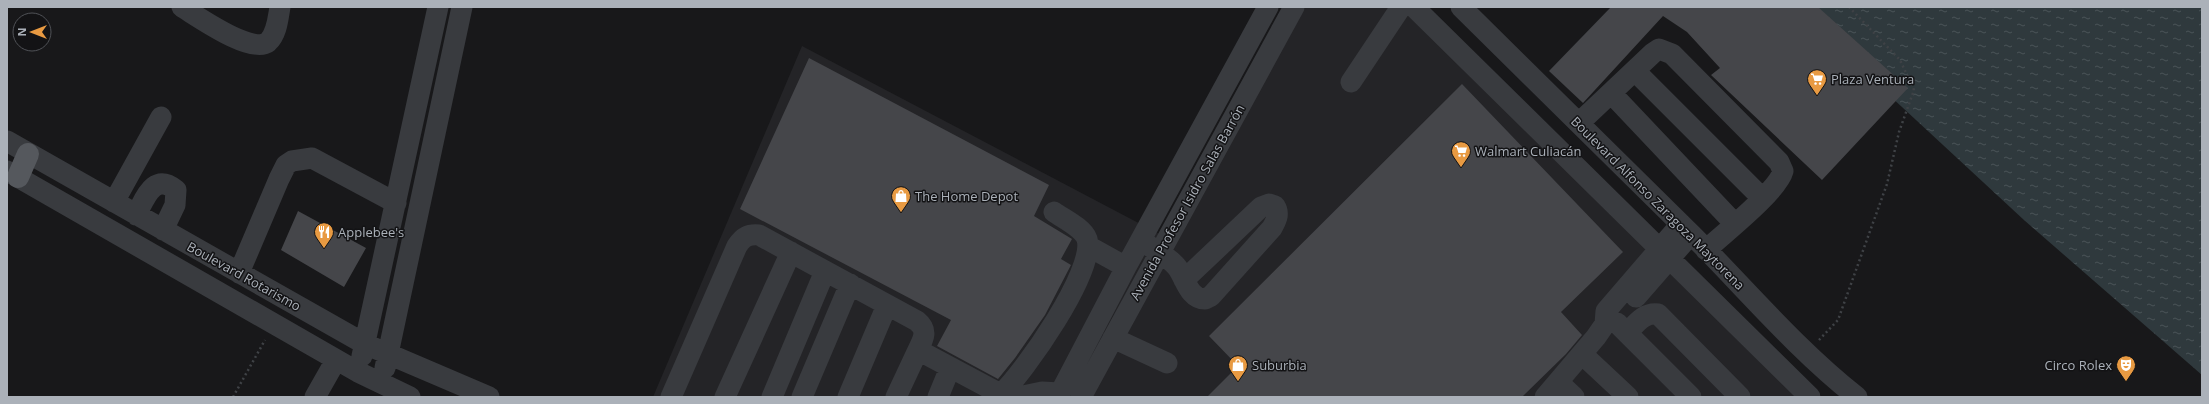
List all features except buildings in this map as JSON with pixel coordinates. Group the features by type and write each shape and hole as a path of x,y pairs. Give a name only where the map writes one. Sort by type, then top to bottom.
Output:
{"main road":[{"path":"13,174 28,154"}],"street":[{"path":"182,7 240,41 256,45 268,41 273,34 280,7"},
{"path":"358,372 366,344 438,7"},
{"path":"381,384 462,7"},
{"name":"Avenida Profesor Isidro Salas Barrón","path":"1059,395 1126,267 1268,7"},
{"name":"Avenida Profesor Isidro Salas Barrón","path":"1081,397 1294,7"},
{"path":"1351,82 1401,7"},
{"path":"1414,7 1666,253 1810,397"},
{"name":"Boulevard Alfonso Zaragoza Maytorena","path":"1461,7 1686,229 1807,353 1829,374 1857,397"},
{"path":"1579,123 1653,53 1659,50 1667,51 1730,110 1782,166 1783,170 1780,178 1762,198 1706,250"},
{"path":"1635,70 1762,198"},
{"path":"1611,92 1735,224"},
{"path":"114,202 162,117"},
{"name":"Boulevard Rotarismo","path":"7,141 366,344 387,355 489,397"},
{"path":"239,273 286,165 292,161 312,158 396,203"},
{"name":"Boulevard Rotarismo","path":"13,174 336,360 381,384 410,397"},
{"path":"136,215 148,192 153,187 164,184 172,187 176,190 177,200 162,230"},
{"path":"1142,240 1175,265 1184,280 1196,296 1205,298 1211,296 1272,228 1277,217 1275,206 1269,204 1261,207 1184,280"},
{"path":"1000,395 1015,379 1065,305 1084,267 1088,246 1085,235 1054,212"},
{"path":"1574,397 1552,390 1582,354 1613,322 1686,229"},
{"path":"671,397 741,240 751,234 759,235 791,252 887,304 922,325 924,335 896,397"},
{"path":"1088,246 1126,267"},
{"path":"725,397 791,252"},
{"path":"772,397 825,271"},
{"path":"802,397 850,284"},
{"path":"848,397 887,304"},
{"path":"1613,322 1642,318 1653,313 1658,314 1740,397"},
{"path":"1613,322 1691,397"},
{"path":"1113,338 1167,363"},
{"path":"918,350 1000,395 1042,392 1059,395"},
{"path":"1582,354 1628,397"},
{"path":"315,397 336,360"},
{"path":"938,397 950,368"}],"path":[{"path":"1807,353 1838,320 1886,184 1899,132 1914,90 1900,60 1848,7"},
{"path":"233,397 274,324"}],"shaded area":[{"path":"1294,7 1407,7 1801,397 653,397 802,46 1167,238"}],"water":[{"path":"1794,7 2202,7 2202,375 2024,220"}],"place":[{"name":"Plaza Ventura","path":"1817,96"},
{"name":"Walmart Culiacán","path":"1461,168"},
{"name":"The Home Depot","path":"901,213"},
{"name":"Applebee's","path":"324,249"},
{"name":"Suburbia","path":"1238,382"},
{"name":"Circo Rolex","path":"2126,382"}]}
